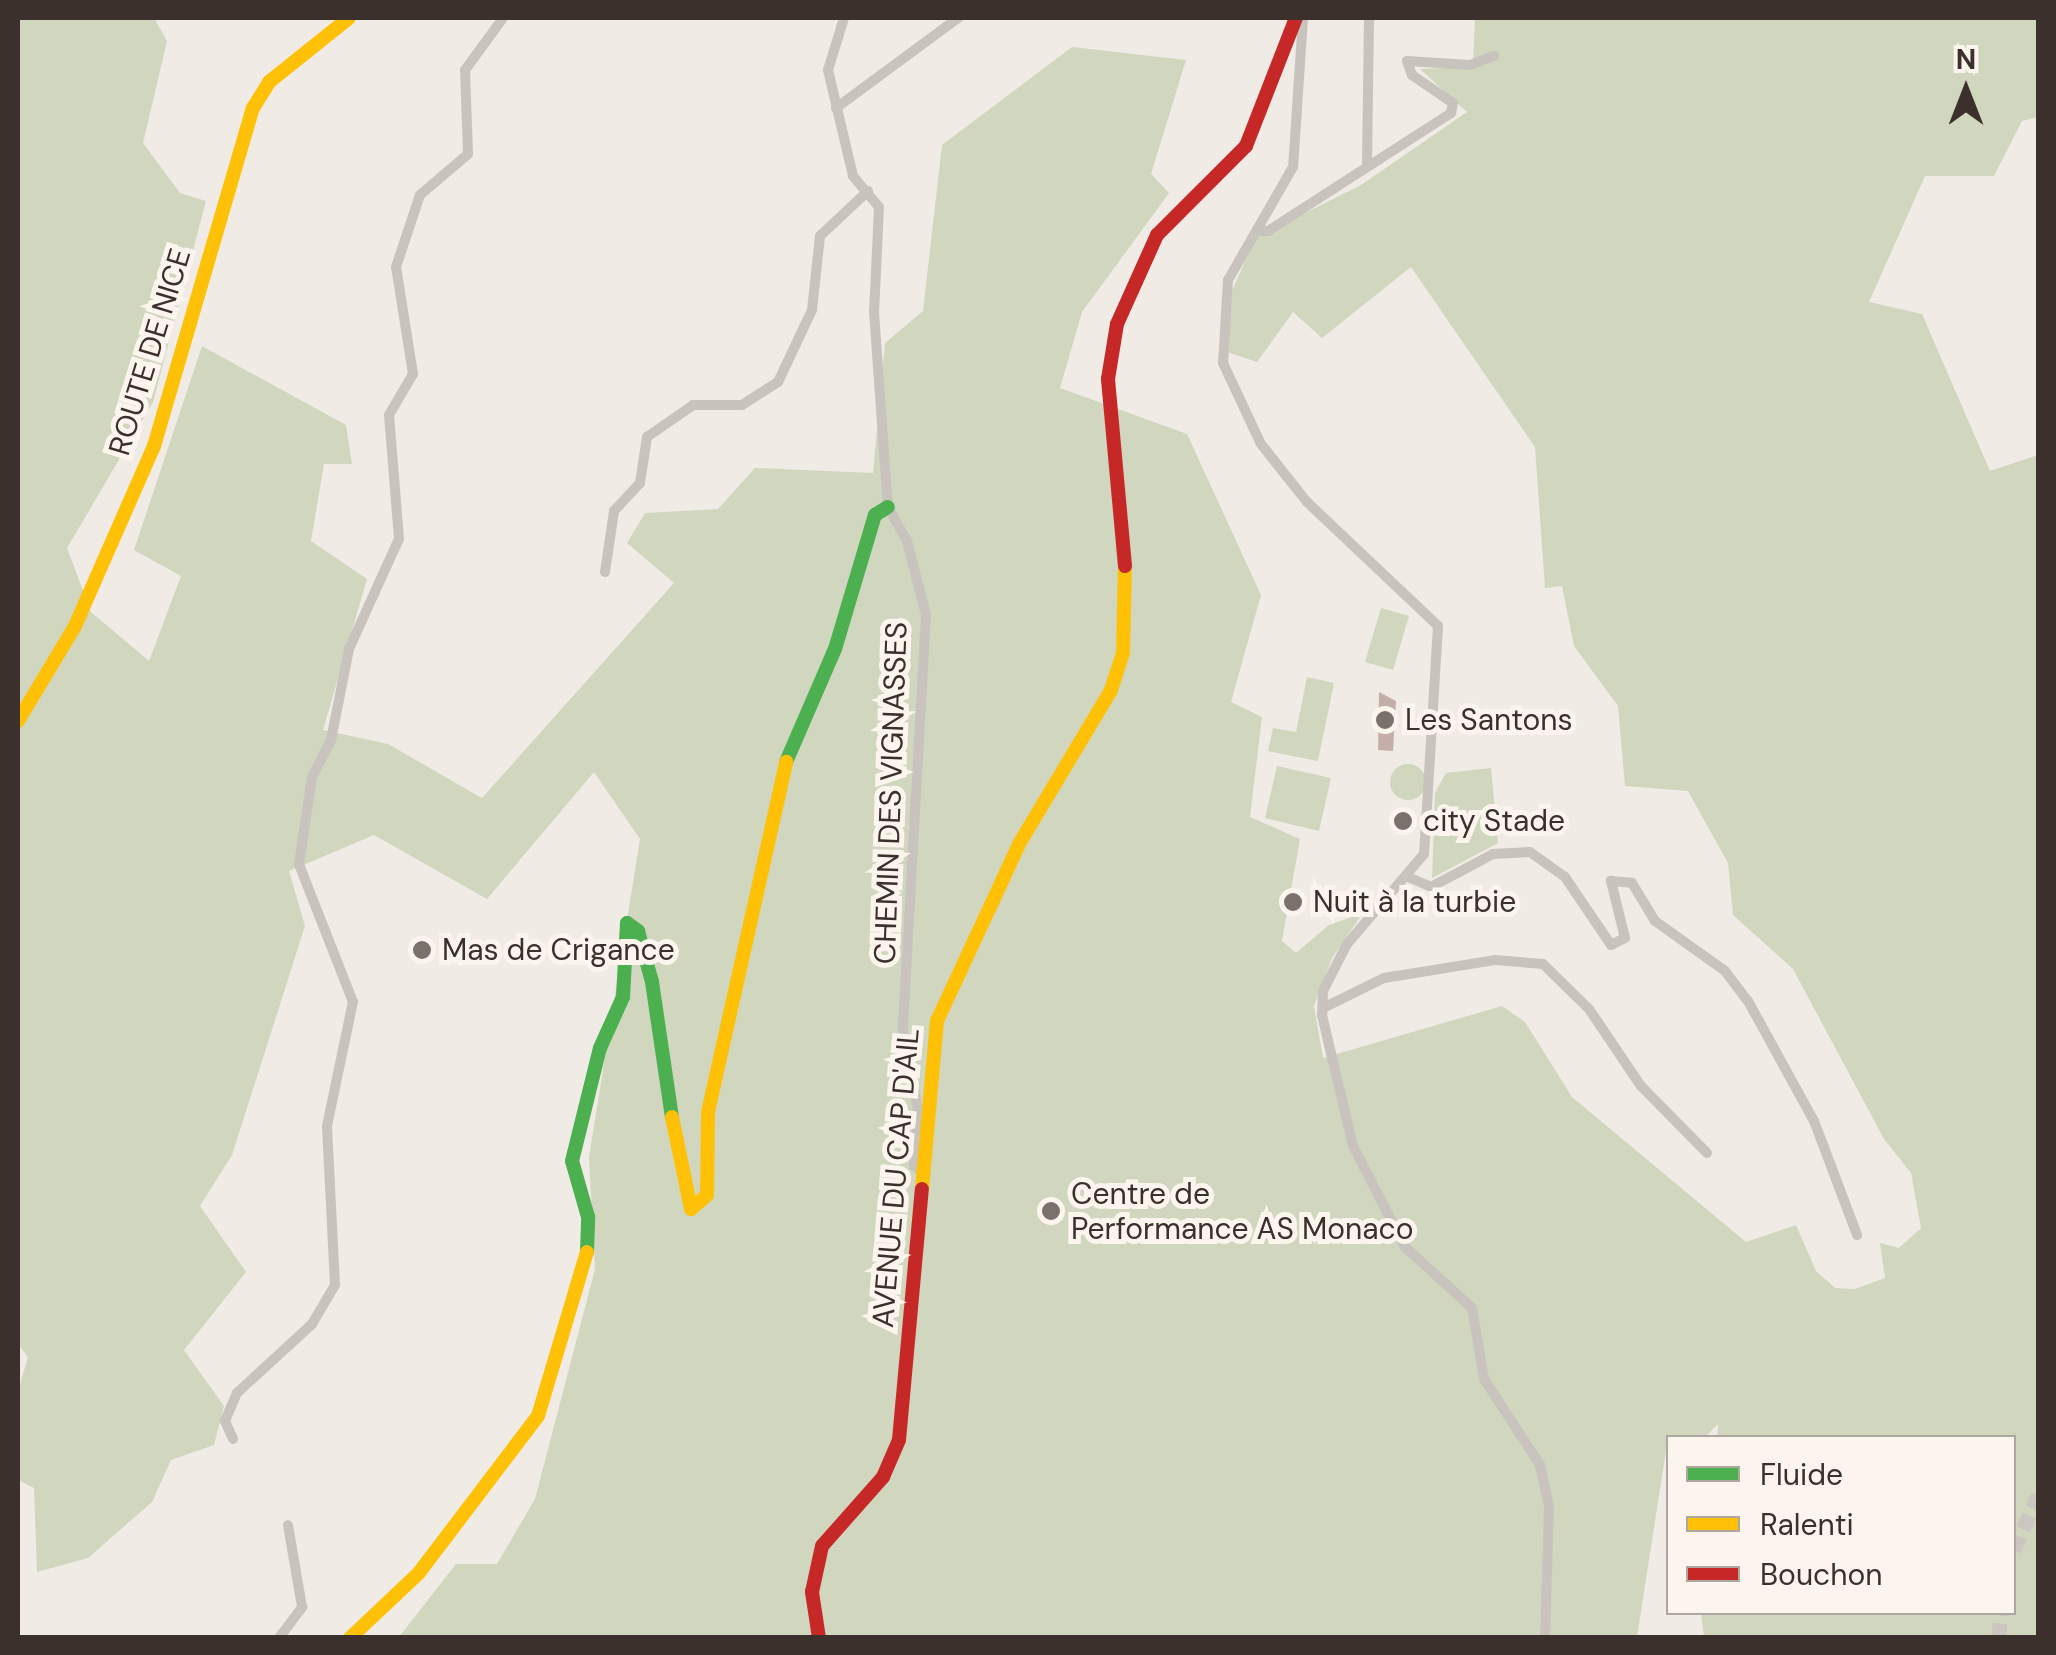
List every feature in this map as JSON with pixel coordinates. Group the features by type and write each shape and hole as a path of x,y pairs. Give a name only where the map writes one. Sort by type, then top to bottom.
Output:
{"street":[{"name":"ROUTE DE NICE","path":"18,721 75,626 154,446 252,108 269,82 349,18"},
{"path":"234,1439 225,1422 237,1394 312,1324 335,1285 327,1126 353,1002 298,864 312,777 331,740 349,649 399,539 390,415 413,374 396,267 420,195 468,154 464,70 503,18"},
{"name":"CHEMIN DES VIGNASSES","path":"844,18 828,60 854,176 868,191 881,226 874,312 888,507 907,540 926,615 904,1032 912,1058 913,1156 922,1171"},
{"path":"836,108 958,18"},
{"path":"1299,18 1296,153 1224,301 1223,363 1234,398 1307,502 1438,626 1424,854 1346,944 1323,1008 1338,1110 1352,1146 1405,1247 1472,1308 1484,1379 1528,1435 1540,1465 1549,1506 1545,1638"},
{"name":"AVENUE DU CAP D'AIL","path":"820,1638 812,1592 822,1546 883,1477 899,1440 930,1057 937,1021 1019,844 1111,690 1123,654 1127,588 1108,380 1124,302 1157,236 1246,146 1299,18"},
{"path":"1366,163 1369,18"},
{"path":"1257,230 1268,231 1455,108 1407,62 1470,65 1494,56"},
{"path":"605,572 614,512 640,484 650,433 692,405 742,405 778,382 812,310 820,236 868,191"},
{"path":"350,1638 418,1574 538,1416 587,1262 588,1217 572,1161 600,1048 623,997 627,923 638,931 652,982 684,1202 691,1209 708,1195 708,1112 776,784 835,650 875,515 888,507"},
{"path":"1408,877 1431,888 1493,854 1530,852 1564,877 1611,944 1625,938 1612,882 1632,883 1655,921 1716,964 1748,1002 1814,1121 1857,1235"},
{"path":"1323,1008 1384,978 1495,960 1543,964 1590,1010 1640,1086 1707,1153"},
{"path":"912,1058 930,1057"},
{"path":"280,1638 302,1607 288,1525"}],"green space":[{"path":"18,18 154,18 167,41 143,143 180,193 206,201 153,402 67,548 91,612 149,661 181,576 134,550 202,346 346,425 352,464 324,464 311,541 367,579 323,730 388,744 482,798 674,583 627,543 645,513 718,509 755,468 873,473 885,343 923,311 942,145 1072,47 1186,60 1151,174 1169,193 1082,312 1060,388 1187,434 1261,595 1231,702 1262,717 1250,817 1300,839 1282,941 1296,953 1329,925 1363,913 1332,958 1314,1006 1323,1058 1502,1006 1525,1022 1572,1097 1746,1242 1796,1225 1816,1271 1835,1288 1855,1289 1885,1278 1880,1243 1899,1248 1921,1228 1911,1173 1884,1139 1793,969 1733,915 1728,863 1688,791 1625,786 1618,706 1574,646 1562,586 1545,588 1535,447 1411,267 1322,338 1293,312 1257,362 1227,352 1232,291 1255,238 1361,185 1467,112 1420,69 1473,67 1475,18 2038,18 2038,117 2022,121 1994,176 1925,176 1869,302 1922,314 1990,471 2038,455 2038,1637 1704,1637 1701,1615 2016,1615 2016,1435 1717,1435 1718,1424 1707,1435 1666,1435 1637,1637 399,1637 456,1564 497,1564 535,1499 595,1269 589,1157 640,839 594,772 487,899 374,835 289,871 305,926 232,1155 200,1206 246,1272 184,1350 224,1406 214,1445 171,1460 152,1502 88,1558 37,1572 34,1488 18,1480 18,1391 28,1357 18,1344"},
{"path":"1381,608 1409,616 1393,670 1365,662"},
{"path":"1307,677 1334,683 1318,761 1268,751 1273,728 1296,732"},
{"path":"1408,764 1421,769 1426,782 1421,795 1408,800 1395,795 1390,782 1395,769"},
{"path":"1277,766 1331,778 1319,831 1265,818"},
{"path":"1491,768 1498,843 1432,878 1435,793 1446,773"}],"building":[{"name":"Les Santons","path":"1379,692 1396,701 1393,751 1378,750"}],"tunnel":[{"path":"2016,1545 2038,1495"},
{"path":"1999,1638 2001,1615"}],"traffic: fast":[{"path":"786,762 835,649 875,515 888,507"},
{"path":"587,1252 588,1217 572,1161 600,1048 623,997 627,923 638,931 652,982 672,1117"}],"traffic: slow":[{"path":"18,721 75,626 154,446 253,108 269,82 349,18"},
{"path":"922,1189 937,1021 1019,844 1111,690 1123,653 1125,566"},
{"path":"672,1117 691,1209 707,1195 708,1112 786,762"},
{"path":"350,1638 418,1574 538,1416 587,1252"}],"traffic: jam":[{"path":"1125,566 1108,379 1117,324 1157,235 1246,146 1296,18"},
{"path":"819,1638 812,1592 822,1546 883,1477 899,1440 922,1189"}],"place":[{"name":"Les Santons","path":"1385,720"},
{"name":"city Stade","path":"1403,821"},
{"name":"Nuit à la turbie","path":"1293,902"},
{"name":"Mas de Crigance","path":"422,950"},
{"name":"Centre de Performance AS Monaco","path":"1051,1211"}]}
